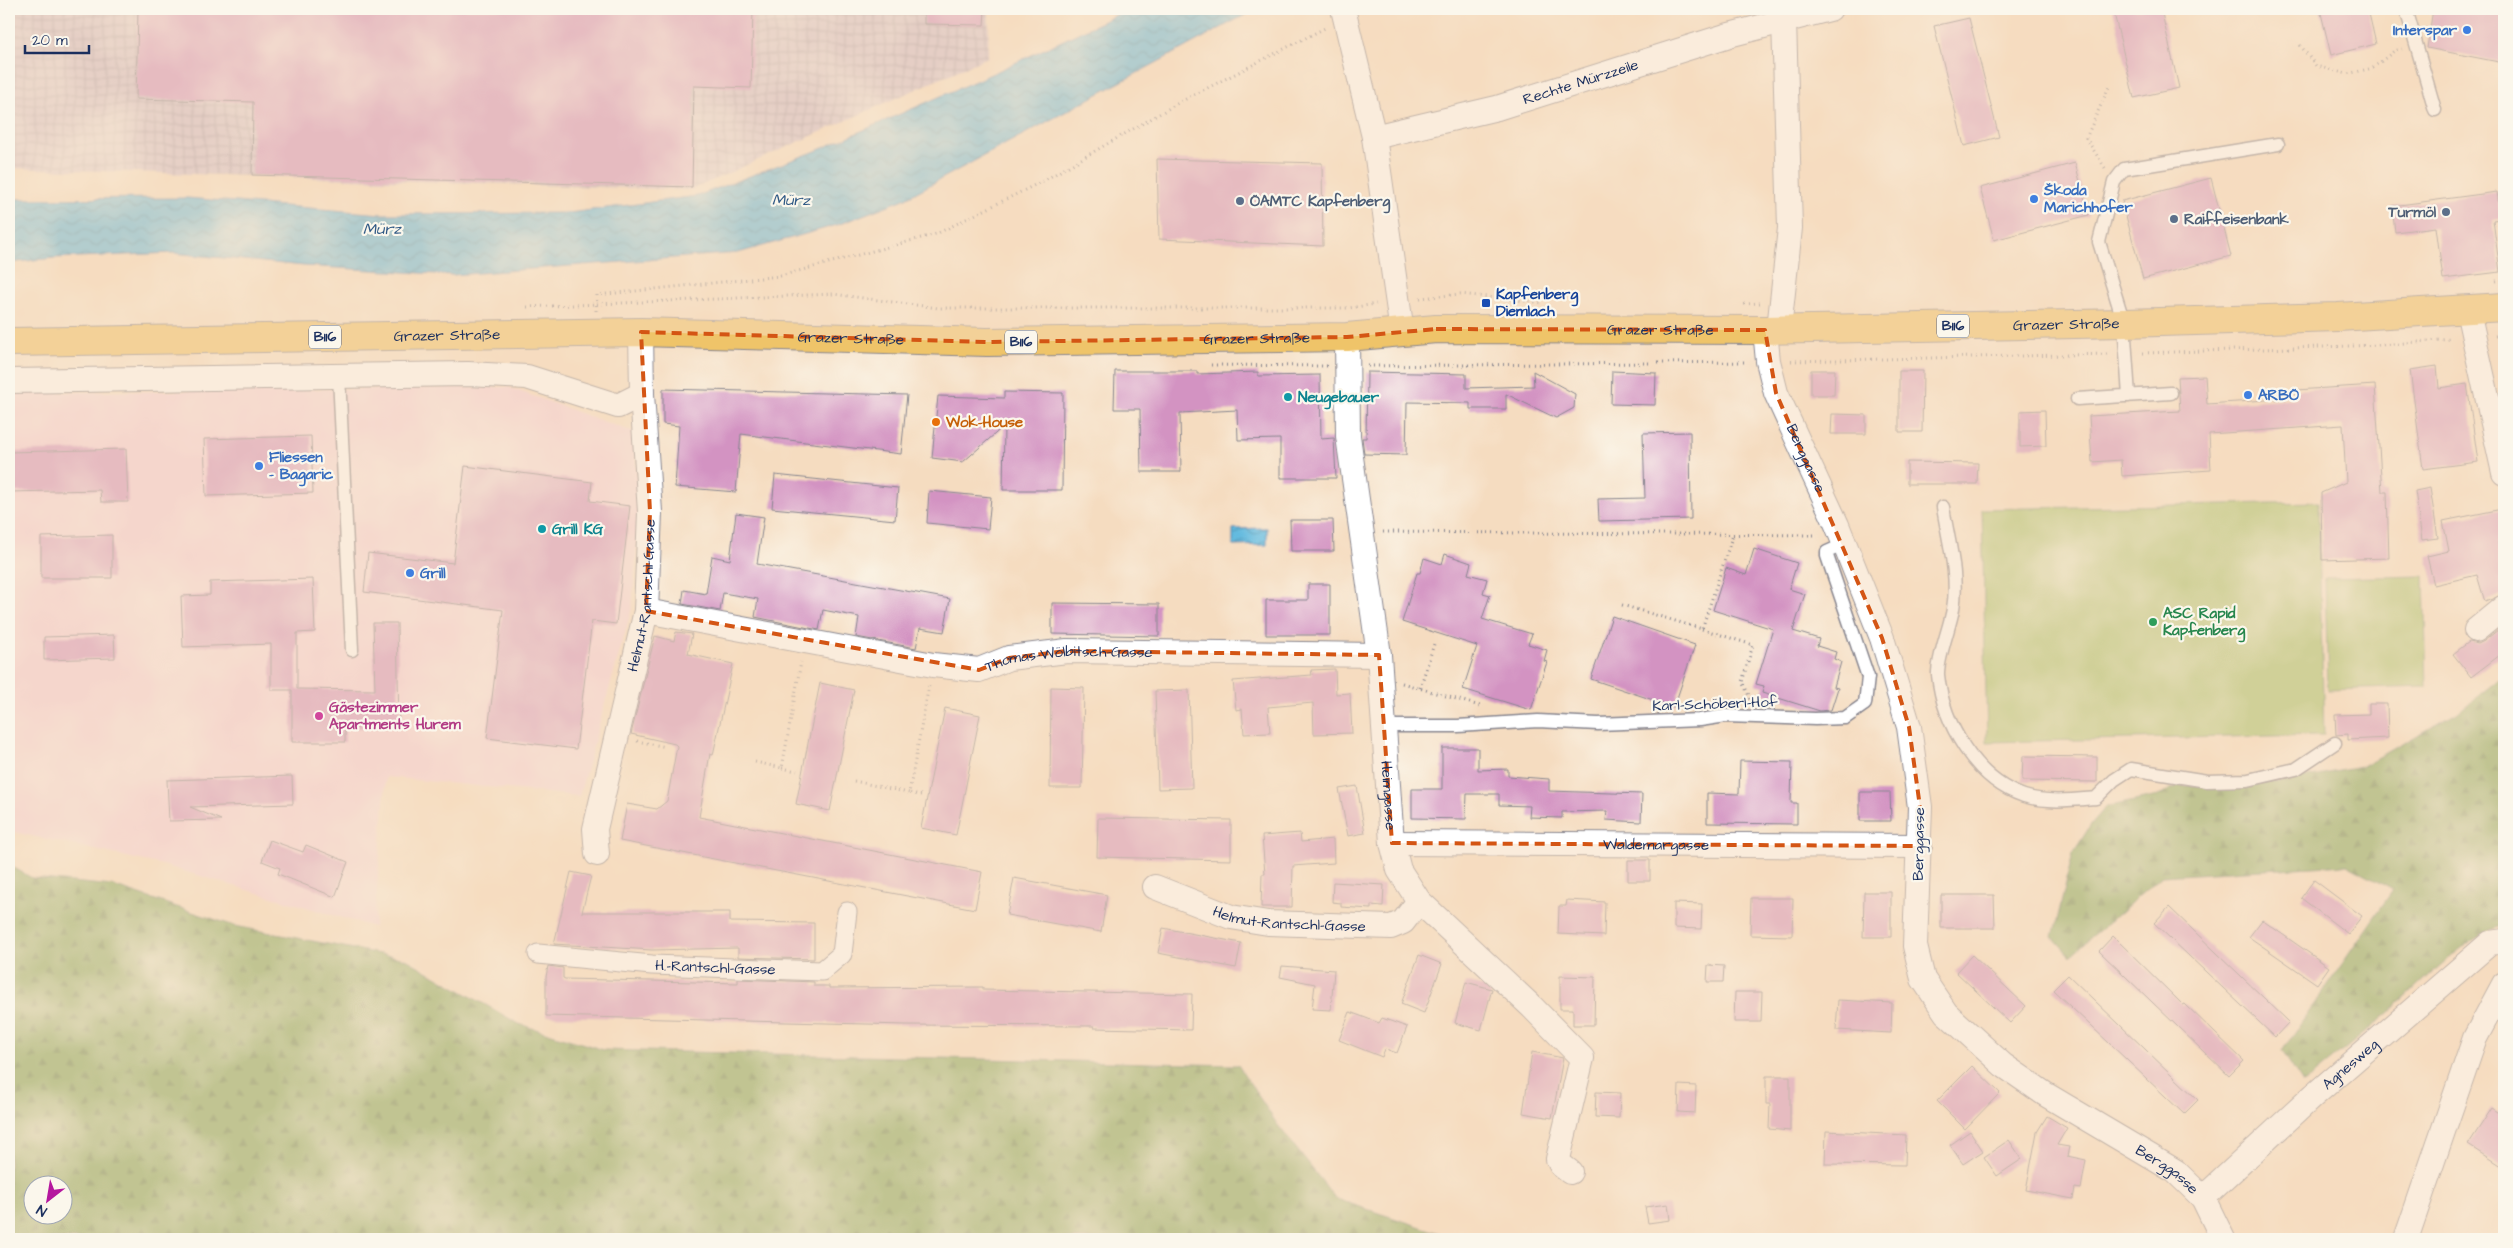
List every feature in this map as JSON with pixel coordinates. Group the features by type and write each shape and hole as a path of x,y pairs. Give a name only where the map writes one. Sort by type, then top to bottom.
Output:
{"main road":[{"name":"Grazer Straße","path":"9,342 595,332 987,342 1347,337 1436,328 1775,321 2124,323 2338,317 2468,311 2504,307"}],"street":[{"name":"Rechte Mürzzeile","path":"1374,137 1497,108 1729,35 1830,9"},
{"path":"1344,13 1374,137 1402,332"},
{"path":"1775,321 1790,228 1784,20"},
{"path":"2468,311 2504,473"},
{"name":"Berggasse","path":"1775,321 1768,361 1776,393 1843,540 1882,638 1910,727 1920,807 1915,946 1923,979 1946,1013 2004,1065 2045,1094 2134,1144 2175,1171 2203,1198 2223,1239"},
{"name":"Helmut-Rantschl-Gasse","path":"598,854 595,829 646,611 650,512 642,394 641,332"},
{"name":"Heimgasse","path":"1347,337 1348,436 1379,666 1392,843 1399,870 1419,902 1532,1007 1582,1058 1558,1159 1561,1165 1570,1172"},
{"path":"9,381 468,374 527,377 618,406 642,394"},
{"path":"2476,630 2504,607"},
{"name":"Thomas-Wölbitsch-Gasse","path":"646,611 933,665 979,670 1009,658 1067,651 1379,666"},
{"name":"Waldemargasse","path":"1392,843 1920,846"},
{"name":"Helmut-Rantschl-Gasse","path":"1155,887 1231,917 1268,923 1392,927 1403,922 1419,902"},
{"name":"H.-Rantschl-Gasse","path":"538,954 652,965 822,971 842,954 847,912"},
{"name":"Agnesweg","path":"2203,1198 2312,1097 2490,944 2504,942"},
{"path":"2406,1239 2475,1038 2504,984"}],"lane":[{"path":"2406,9 2415,46 2435,110"},
{"path":"2129,396 2124,323 2099,242 2114,182 2124,169 2278,144"},
{"path":"339,376 352,650"},
{"path":"2077,399 2171,393"},
{"path":"1943,508 1954,572 1953,608 1938,674 1949,716 1972,759 1997,783 2025,796 2062,800 2096,798 2114,780 2131,768 2207,781 2248,780 2296,769 2335,743"},
{"name":"Karl-Schöberl-Hof","path":"1384,726 1458,726 1538,721 1598,724 1753,717 1815,720 1845,718 1865,704 1868,678 1827,556 1827,552 1843,540"}],"path":[{"path":"595,332 597,295 780,276 936,234 1043,181 1121,134 1344,13"},
{"path":"2300,45 2316,66 2347,74 2373,68 2394,51 2415,46"},
{"path":"2109,86 2086,138 2114,182"},
{"path":"2488,282 2504,280"},
{"path":"522,308 597,303 833,294 938,308 1349,308 1460,294 1552,304"},
{"path":"1743,304 1775,321"},
{"path":"1208,365 1347,366 1768,361 2126,354 2372,345 2504,335"},
{"path":"1362,532 1733,534 1843,540"},
{"path":"1702,629 1733,534"},
{"path":"1622,606 1753,645 1742,682 1748,693 1753,717"},
{"path":"782,768 805,640"},
{"path":"1420,688 1435,641"},
{"path":"909,793 933,665"},
{"path":"1379,666 1420,688 1492,709 1501,723"},
{"path":"617,736 666,747"},
{"path":"755,762 797,771"},
{"path":"854,781 921,796"}],"highlighted area":[{"path":"1436,329 1765,330 1776,393 1882,638 1909,727 1920,807 1920,846 1392,843 1379,655 1067,651 1009,658 979,670 646,611 650,512 641,332 987,342 1347,337"}],"shaded area":[{"path":"9,9 989,9 988,57 691,190 9,168"},
{"path":"508,387 633,432 640,506 632,608 579,796 386,777 374,927 163,865 9,831 9,393"}],"green space":[{"name":"ASC Rapid Kapfenberg","path":"2318,502 2324,735 1987,742 1982,509"},
{"path":"2424,576 2427,687 2328,690 2325,578"},
{"path":"2504,675 2504,925 2488,931 2458,951 2389,1013 2303,1084 2282,1051 2393,890 2347,865 2162,876 2070,956 2053,937 2073,853 2092,823 2106,807 2153,797 2180,786 2279,782 2361,767 2457,713"},
{"path":"9,865 32,878 113,886 235,926 406,959 519,1024 604,1050 1238,1065 1277,1124 1336,1199 1458,1239 9,1239"}],"water":[{"name":"Mürz","path":"1129,9 1256,9 902,200 837,225 738,253 453,275 304,266 173,253 54,258 9,263 9,199 187,198 382,214 569,213 697,196 816,151 998,71"},
{"path":"1267,528 1267,545 1233,546 1233,529"}],"building":[{"path":"138,9 753,9 751,88 694,86 692,187 252,175 253,102 136,99"},
{"path":"924,9 985,9 984,25 924,24"},
{"path":"2113,9 2161,9 2179,88 2134,98"},
{"path":"2320,9 2368,9 2376,44 2331,55"},
{"name":"Interspar","path":"2433,9 2504,9 2504,63 2427,48"},
{"path":"1969,18 1999,137 1964,146 1934,26"},
{"name":"ÖAMTC Kapfenberg","path":"1157,159 1322,163 1323,246 1159,239"},
{"path":"2075,163 2089,215 1994,240 1980,188"},
{"path":"2211,178 2231,256 2143,279 2122,201"},
{"path":"2497,192 2501,219 2493,220 2500,272 2443,279 2436,227 2395,232 2392,206"},
{"path":"2437,366 2439,388 2467,384 2478,462 2423,469 2410,370"},
{"path":"1811,370 1835,370 1834,395 1811,395"},
{"path":"1115,371 1197,371 1197,374 1258,372 1258,376 1320,375 1321,439 1334,438 1336,478 1280,478 1280,439 1238,440 1237,410 1180,413 1181,472 1141,472 1140,409 1114,409"},
{"path":"1533,371 1575,394 1574,408 1556,418 1506,394 1506,409 1470,409 1470,403 1407,402 1406,455 1364,454 1362,438 1366,438 1367,372 1466,374 1466,388 1534,386"},
{"path":"1612,371 1656,373 1655,405 1611,404"},
{"path":"1899,371 1923,371 1922,432 1899,432"},
{"path":"2205,376 2207,404 2296,398 2296,390 2375,385 2382,492 2387,492 2389,558 2322,560 2321,493 2346,482 2343,425 2209,434 2211,470 2122,476 2121,460 2092,462 2089,416 2180,411 2178,377"},
{"path":"663,389 907,395 901,454 741,434 736,492 675,487 679,426 663,424"},
{"path":"1004,392 1063,393 1062,490 1003,490 1004,426 963,462 932,458 938,396 1004,398"},
{"path":"2045,410 2046,446 2020,447 2020,411"},
{"path":"1832,414 1866,415 1866,434 1831,434"},
{"path":"1690,432 1691,519 1599,521 1598,499 1645,498 1643,433"},
{"name":"Fliessen - Bagaric","path":"311,436 313,493 206,496 204,439"},
{"path":"126,449 128,502 101,502 100,490 9,492 9,452"},
{"path":"1907,462 1978,463 1977,484 1907,484"},
{"name":"Grill KG","path":"465,466 592,482 590,501 630,506 616,624 592,621 576,749 487,738 503,610 364,592 368,553 453,563"},
{"path":"775,475 898,488 895,520 772,508"},
{"path":"2430,488 2438,538 2422,540 2415,491"},
{"path":"929,491 991,497 988,529 927,523"},
{"path":"2502,509 2504,542 2499,543 2504,561 2504,594 2485,602 2477,575 2434,585 2427,556 2449,551 2443,521"},
{"path":"736,513 764,517 757,564 950,599 944,632 920,628 916,648 856,637 859,617 823,610 819,630 755,617 758,599 723,593 720,611 682,604 684,590 706,594 712,556 730,560"},
{"path":"1290,520 1333,520 1334,551 1291,551"},
{"path":"112,535 112,578 41,578 41,537"},
{"path":"1754,549 1797,563 1789,589 1805,594 1793,631 1819,639 1817,646 1836,652 1834,659 1841,662 1834,687 1838,688 1831,710 1820,711 1762,693 1764,686 1756,684 1773,629 1713,610 1726,568 1746,575"},
{"path":"1445,554 1471,563 1468,574 1487,579 1483,593 1490,595 1482,619 1532,634 1528,644 1547,650 1544,661 1547,662 1531,710 1463,689 1477,646 1402,622 1417,573 1420,573 1424,558 1442,564"},
{"path":"313,579 315,632 297,633 297,689 375,690 373,623 397,623 399,727 345,728 345,742 292,742 292,690 271,690 271,644 183,647 181,596 210,595 210,582"},
{"path":"1308,584 1330,584 1330,635 1266,635 1266,600 1308,600"},
{"path":"1052,603 1159,604 1159,636 1052,634"},
{"path":"1612,616 1695,645 1674,707 1591,679"},
{"path":"2503,626 2504,652 2471,677 2453,654 2469,642 2478,644 2484,641"},
{"path":"676,632 692,634 688,654 733,664 713,755 710,754 699,817 982,872 975,909 620,841 627,804 657,809 667,801 677,746 631,734 655,636 674,641"},
{"path":"114,635 115,658 44,660 44,637"},
{"path":"1335,669 1336,694 1350,693 1352,733 1314,734 1313,703 1268,707 1270,733 1244,734 1242,709 1236,710 1233,681 1312,675 1311,670"},
{"path":"820,683 854,690 830,811 796,804"},
{"path":"1051,687 1084,688 1082,788 1050,788"},
{"path":"1189,690 1192,788 1158,789 1155,691"},
{"path":"2369,704 2387,704 2388,738 2348,740 2348,734 2336,735 2335,715 2369,714"},
{"path":"945,708 980,715 956,835 921,828"},
{"path":"1442,748 1478,748 1478,770 1508,769 1508,776 1549,779 1549,791 1642,794 1641,822 1606,820 1607,811 1562,812 1562,818 1529,817 1530,806 1499,805 1499,794 1467,794 1466,819 1412,818 1412,789 1442,789"},
{"path":"2023,756 2097,757 2097,782 2022,781"},
{"path":"1740,761 1792,762 1791,803 1797,803 1797,824 1707,823 1707,793 1739,794"},
{"path":"292,776 293,804 190,807 221,820 169,821 167,780"},
{"path":"1357,786 1365,833 1348,836 1339,789"},
{"path":"1860,792 1890,792 1891,821 1860,821"},
{"path":"1098,818 1231,820 1231,860 1097,857"},
{"path":"1300,833 1301,842 1333,839 1334,863 1293,866 1292,907 1261,907 1262,874 1265,874 1262,836"},
{"path":"270,840 303,852 306,845 348,862 335,897 278,874 280,868 262,861"},
{"path":"1628,860 1650,860 1650,881 1628,881"},
{"path":"571,872 591,876 582,912 730,912 730,922 814,923 814,959 738,957 738,948 652,950 554,944"},
{"path":"1014,878 1107,895 1101,932 1007,915"},
{"path":"2314,880 2362,916 2348,934 2301,898"},
{"path":"1333,882 1384,885 1383,906 1371,905 1371,909 1341,907 1341,903 1332,902"},
{"path":"1864,892 1891,892 1891,937 1863,937"},
{"path":"1941,895 1994,895 1995,928 1941,928"},
{"path":"1751,898 1793,898 1792,936 1750,935"},
{"path":"1567,900 1605,902 1604,936 1558,934 1559,906 1566,906"},
{"path":"1674,903 1702,904 1701,929 1674,928"},
{"path":"2169,907 2289,1022 2275,1037 2154,923"},
{"path":"2262,920 2329,967 2317,984 2249,937"},
{"path":"1163,928 1241,943 1236,968 1158,953"},
{"path":"2113,936 2183,1005 2185,1004 2244,1061 2229,1076 2099,951"},
{"path":"1419,955 1442,964 1424,1013 1401,1004"},
{"path":"1972,955 2026,1006 2010,1023 1956,972"},
{"path":"1708,965 1724,966 1723,982 1707,982"},
{"path":"548,966 563,968 563,978 565,979 738,983 738,979 814,982 814,986 829,986 829,988 983,987 983,990 1192,994 1191,1030 1094,1028 1094,1026 906,1025 546,1016 546,977"},
{"path":"1282,966 1334,970 1331,1010 1312,1009 1315,984 1280,977"},
{"path":"2068,975 2198,1100 2184,1114 2053,990"},
{"path":"1560,976 1595,977 1594,1025 1573,1025 1573,1009 1560,1009"},
{"path":"1466,982 1492,989 1481,1030 1455,1023"},
{"path":"1735,992 1762,992 1761,1022 1734,1022"},
{"path":"1838,1000 1892,1003 1891,1033 1836,1030"},
{"path":"1350,1012 1379,1023 1382,1018 1407,1027 1397,1053 1385,1049 1382,1057 1339,1040"},
{"path":"1532,1052 1563,1058 1552,1118 1523,1113"},
{"path":"1972,1066 2000,1093 1965,1129 1937,1101"},
{"path":"1766,1076 1790,1076 1790,1131 1769,1129 1770,1104 1766,1104"},
{"path":"1679,1085 1696,1086 1695,1113 1678,1112"},
{"path":"1596,1092 1620,1093 1619,1118 1595,1117"},
{"path":"2492,1108 2504,1116 2504,1168 2468,1145"},
{"path":"2047,1116 2067,1128 2057,1145 2069,1147 2067,1156 2086,1160 2081,1189 2075,1188 2073,1199 2026,1190 2037,1132"},
{"path":"1826,1131 1906,1135 1905,1165 1825,1164"},
{"path":"1970,1131 1983,1151 1963,1164 1950,1145"},
{"path":"2009,1140 2022,1159 1997,1176 1984,1157"},
{"path":"1668,1204 1670,1220 1648,1223 1645,1207"}],"place":[{"name":"Interspar","path":"2467,30"},
{"name":"Škoda Marichhofer","path":"2034,199"},
{"name":"ÖAMTC Kapfenberg","path":"1240,201"},
{"name":"Turmöl","path":"2446,212"},
{"name":"Raiffeisenbank","path":"2174,219"},
{"name":"Kapfenberg Diemlach","path":"1486,303"},
{"name":"ARBÖ","path":"2248,395"},
{"name":"Neugebauer","path":"1288,397"},
{"name":"Wok-House","path":"936,422"},
{"name":"Fliessen - Bagaric","path":"259,466"},
{"name":"Grill KG","path":"542,529"},
{"name":"Grill","path":"410,573"},
{"name":"ASC Rapid Kapfenberg","path":"2153,622"},
{"name":"Gästezimmer Apartments Hurem","path":"319,716"}]}
